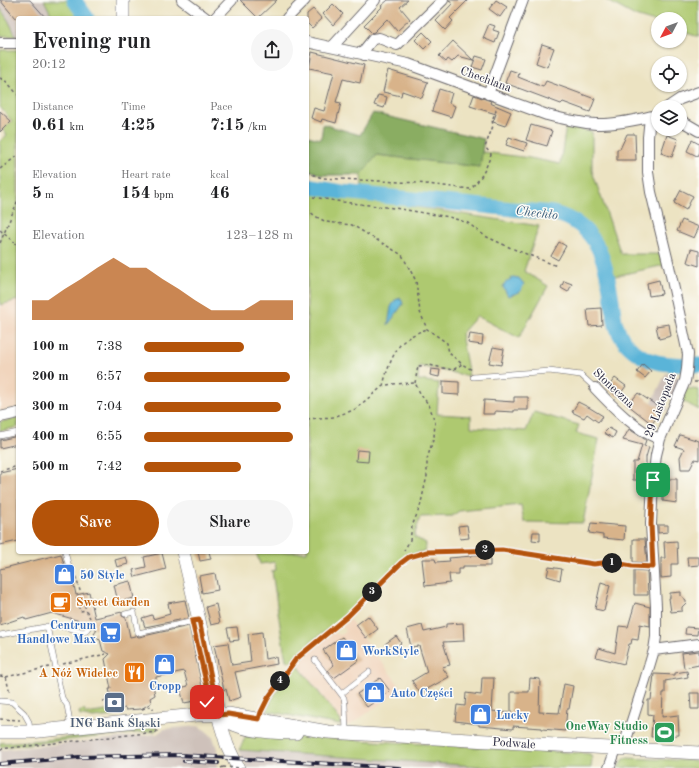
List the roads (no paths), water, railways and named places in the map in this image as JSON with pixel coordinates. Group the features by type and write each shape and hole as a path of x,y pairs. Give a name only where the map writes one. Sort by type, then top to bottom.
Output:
{"street":[{"path":"123,0 123,16"},
{"path":"182,0 203,16"},
{"path":"217,16 232,0"},
{"path":"289,16 305,0"},
{"path":"332,47 375,0"},
{"path":"364,54 365,50 373,39 379,38 397,45 443,0"},
{"path":"488,94 523,0"},
{"name":"Chechlana","path":"309,42 408,64 547,115 597,124 613,123 651,117"},
{"path":"0,43 16,43"},
{"path":"678,100 699,92"},
{"path":"687,124 699,131"},
{"name":"29 Listopada","path":"610,768 620,749 654,650 656,637 656,606 651,524 653,480 660,439 685,381 688,354 651,192 648,172 648,137 651,126"},
{"name":"Słoneczna","path":"595,388 627,418 651,436 660,439"},
{"path":"0,416 16,413"},
{"path":"183,554 219,715 227,746 238,768"},
{"path":"654,650 699,644"},
{"name":"Podwale","path":"219,715 228,714 328,732"},
{"path":"0,732 30,727 71,729 196,715 219,715"},
{"name":"Podwale","path":"219,715 236,725 269,732 328,732 699,753"}],"lane":[{"name":"Słoneczna","path":"473,377 549,371 581,375 595,388"},
{"path":"0,436 16,432"},
{"path":"259,719 268,698 296,659 348,616 401,563 409,557 427,552 502,550 594,564 610,562 632,566 653,567"},
{"path":"66,554 71,567"},
{"path":"125,614 134,612 138,633 199,620"},
{"path":"0,635 60,625 85,632 92,624"},
{"path":"47,626 62,698 67,705 71,729"},
{"path":"315,660 341,694 345,705 346,733"},
{"path":"341,694 369,672"},
{"path":"0,701 12,702 24,712 30,727"}],"water":[{"path":"513,277 519,278 524,284 520,292 508,296 503,287 504,284"},
{"path":"401,298 403,304 388,325 391,307 395,300"}],"waterway":[{"name":"Chechło","path":"74,0 86,16"},
{"name":"Chechło","path":"309,186 342,192 553,213 568,218 580,226 597,246 610,285 616,324 619,334 625,342 634,351 656,362 699,365"}],"railway":[{"path":"0,764 79,757 180,755 400,768"},
{"path":"184,761 218,763"}],"place":[{"name":"50 Style","path":"65,575"},
{"name":"Sweet Garden","path":"60,602"},
{"name":"Centrum Handlowe Max","path":"111,632"},
{"name":"WorkStyle","path":"346,651"},
{"name":"Cropp","path":"165,665"},
{"name":"A Nóż Widelec","path":"134,673"},
{"name":"Auto Części","path":"374,693"},
{"name":"ING Bank Śląski","path":"115,702"},
{"name":"Lucky","path":"481,715"},
{"name":"OneWay Studio Fitness","path":"664,733"}]}
